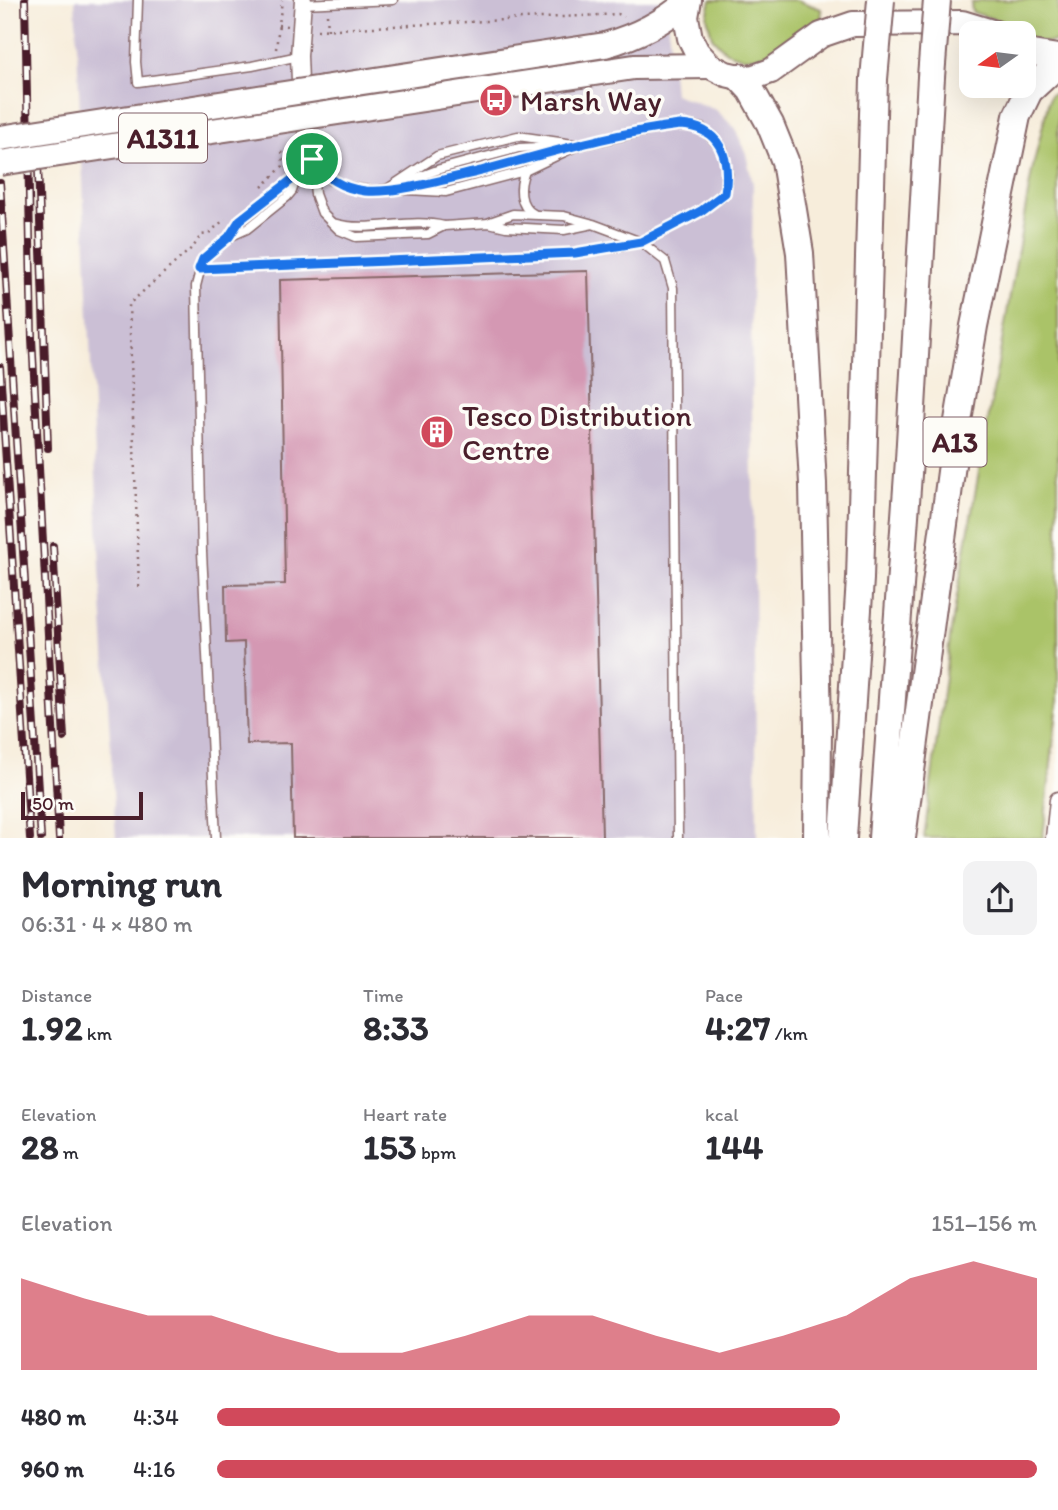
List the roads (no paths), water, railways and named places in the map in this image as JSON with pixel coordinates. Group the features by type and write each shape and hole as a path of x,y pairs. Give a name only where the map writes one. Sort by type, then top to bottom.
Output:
{"highway":[{"path":"843,838 860,579 874,79 881,0"},
{"name":"A13","path":"882,838 909,460 937,0"},
{"name":"A13","path":"902,838 957,427 1003,181 1020,106 1035,84 1058,64"},
{"path":"740,77 751,90 770,124 785,161 800,253 813,484 818,729 817,838"}],"main road":[{"path":"689,1 687,17 697,52 710,66 726,74 751,78 771,71 821,35 853,24 959,23"},
{"name":"A1311","path":"0,138 605,45 646,31 672,16 689,1"},
{"path":"1036,54 1058,57"},
{"name":"A1311","path":"0,163 634,67 710,66"}],"street":[{"path":"303,2 299,56 301,106 312,162"},
{"path":"1054,838 1058,800"}],"lane":[{"path":"138,0 138,82 299,56"},
{"path":"303,2 393,0"},
{"path":"199,269 575,253 641,242 701,211 725,193 728,174 723,150 702,128 680,125 580,145 519,148 440,169 387,189"},
{"path":"387,189 437,156 496,141 518,136 580,145"},
{"path":"312,162 330,180 365,191 387,189 446,192 525,171 580,145"},
{"path":"216,838 202,552 195,286 203,259 229,237 247,229 286,197 292,191 297,177 312,162"},
{"path":"312,162 315,194 322,213 329,222 347,235 356,237 428,234 444,226 489,223 513,214 564,216 641,242 665,261 670,270 673,288 678,838"},
{"path":"525,171 522,178 522,199 527,211 537,215"},
{"path":"489,223 506,227 564,230 593,224"}],"railway":[{"path":"25,0 32,338 59,838"},
{"path":"37,136 48,448"},
{"path":"0,183 41,838"},
{"path":"0,367 30,838"},
{"path":"53,546 64,738"}],"place":[{"name":"Marsh Way","path":"496,100"},
{"name":"Tesco Distribution Centre","path":"437,432"}]}
